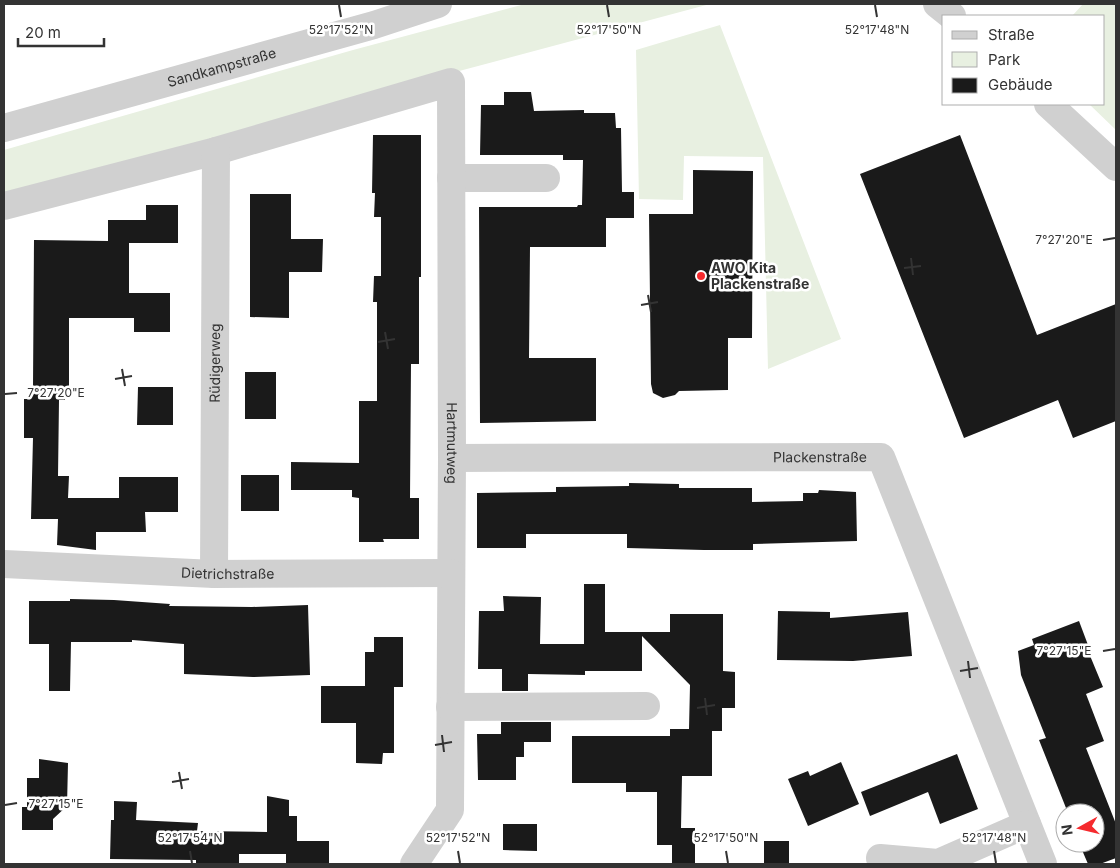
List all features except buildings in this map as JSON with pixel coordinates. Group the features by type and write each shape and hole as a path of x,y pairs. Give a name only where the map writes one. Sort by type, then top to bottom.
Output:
{"street":[{"name":"Sandkampstraße","path":"4,128 374,25 438,4"},
{"path":"938,4 951,15"},
{"name":"Hartmutweg","path":"216,151 451,82 452,458 450,810 414,864"},
{"path":"1049,105 1116,167"},
{"path":"4,206 216,151"},
{"name":"Rüdigerweg","path":"214,574 216,151"},
{"path":"452,178 546,178"},
{"name":"Plackenstraße","path":"452,458 881,457 1042,864"},
{"name":"Dietrichstraße","path":"4,564 214,574 451,573"},
{"path":"450,707 646,706"},
{"path":"880,858 938,863 1027,824"}],"green space":[{"path":"525,4 710,4 448,74 4,199 4,150 353,50"},
{"path":"1083,4 1116,4 1116,130 1090,105 1105,105 1105,15 1073,15"},
{"path":"720,25 841,339 768,369 763,157 684,156 683,200 639,199 636,50"}],"place":[{"name":"AWO Kita Plackenstraße","path":"701,276"}]}
